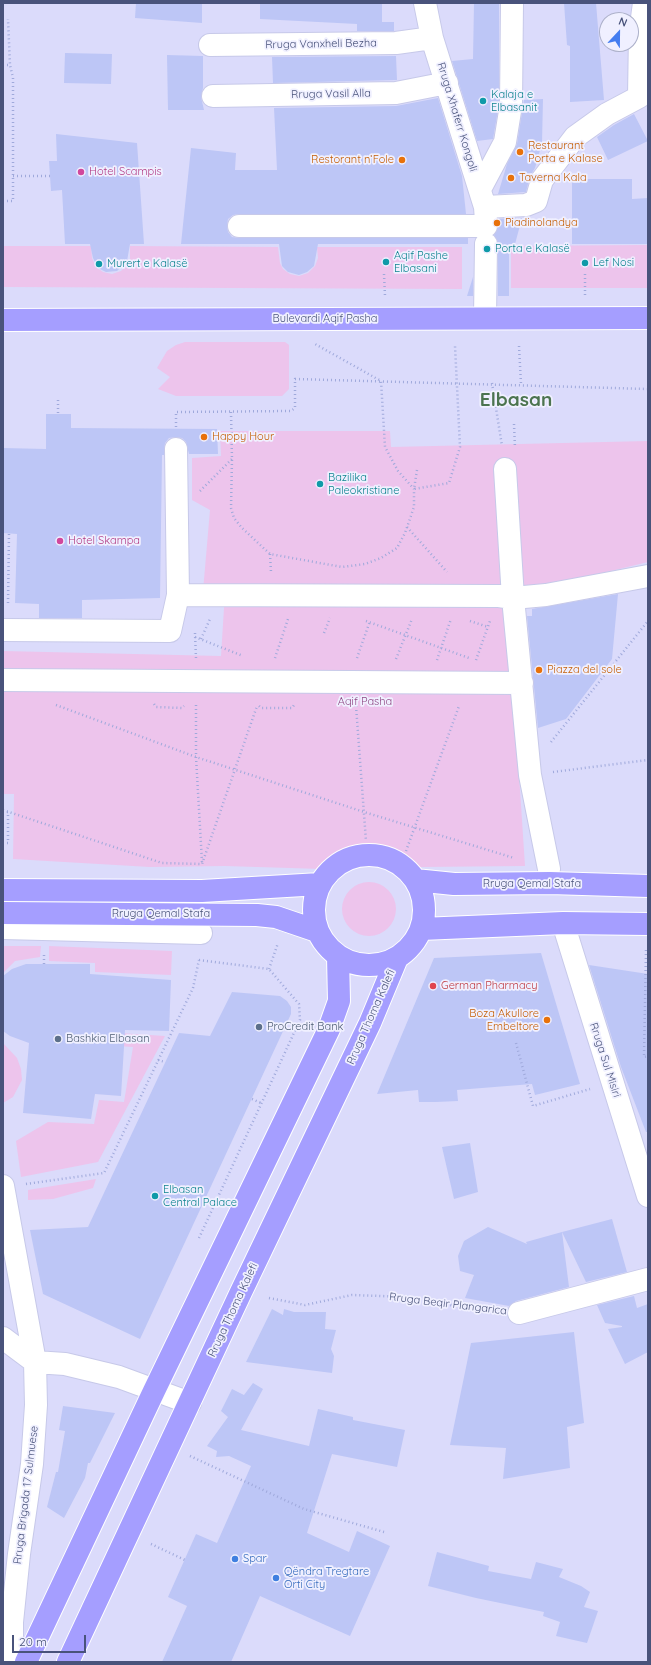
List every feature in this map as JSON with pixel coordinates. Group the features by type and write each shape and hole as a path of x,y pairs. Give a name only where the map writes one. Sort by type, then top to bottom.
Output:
{"main road":[{"name":"Bulevardi Aqif Pasha","path":"3,320 648,318"},
{"path":"367,855 385,857 401,865 415,880 422,895 424,912 421,929 407,950 397,958 382,964 367,965 352,963 338,956 326,945 318,931 314,915 314,899 320,884 328,872 340,863 353,857 367,855"},
{"name":"Rruga Qemal Stafa","path":"415,880 454,884 550,883 648,886"},
{"path":"3,890 202,891 320,884"},
{"name":"Rruga Qemal Stafa","path":"3,913 257,915 276,917 318,931"},
{"path":"421,929 563,923 648,924"},
{"path":"26,1662 154,1391 329,1029 339,1000 338,956"},
{"name":"Rruga Thoma Kalefi","path":"68,1662 370,1023 397,958"}],"street":[{"name":"Rruga Xhaferr Kongoli","path":"425,3 432,38 447,83 484,220 486,318"},
{"path":"484,220 505,142 511,105 512,3"},
{"path":"239,226 484,220 536,201 542,180 575,137 607,114 644,103 644,3"},
{"name":"Rruga Vanxheli Bezha","path":"210,45 396,43 432,38"},
{"name":"Rruga Vasil Alla","path":"213,96 396,93 447,83"},
{"path":"3,630 170,631 186,595 176,449"},
{"path":"504,461 506,597 522,683 530,771 549,869"},
{"path":"186,595 506,597 546,595 648,576"},
{"path":"3,680 266,681 355,672 468,681 522,683"},
{"name":"Rruga Sul Misiri","path":"563,923 648,1196"},
{"path":"3,928 201,933"},
{"name":"Rruga Brigada 17 Sulmuese","path":"12,1186 35,1362 36,1405 32,1464 19,1554 12,1622 12,1643 15,1662"},
{"name":"Rruga Beqir Plangarica","path":"519,1313 648,1279"},
{"path":"3,1338 35,1362 65,1364 119,1377 190,1403"}],"path":[{"path":"3,201 12,201 13,176 13,78 10,65 8,19"},
{"path":"3,65 10,65"},
{"path":"13,176 50,176"},
{"path":"585,272 585,298"},
{"path":"384,274 385,298"},
{"path":"311,342 381,381"},
{"path":"414,489 449,483 460,448 455,346"},
{"path":"519,346 521,384"},
{"path":"176,422 176,412 291,411 295,408 295,379 492,383 648,389"},
{"path":"381,381 385,447 398,471 414,489"},
{"path":"492,383 504,461"},
{"path":"58,400 58,414"},
{"path":"230,412 232,459 231,508 234,518 242,528 270,554 342,567 365,564 381,558 397,548 408,527 414,507 414,489 417,470"},
{"path":"197,495 232,459"},
{"path":"408,527 464,597 437,660"},
{"path":"8,603 9,534"},
{"path":"186,595 196,681 196,757 202,870"},
{"path":"202,864 296,595"},
{"path":"366,841 355,672 378,596"},
{"path":"406,851 416,828 476,660 506,597"},
{"path":"395,663 414,615"},
{"path":"362,619 476,660"},
{"path":"530,771 648,621"},
{"path":"53,704 235,770 364,812 549,869"},
{"path":"530,771 648,760"},
{"path":"3,811 162,863 202,864"},
{"path":"3,844 8,843 8,812"},
{"path":"12,1186 104,1173 193,988 201,933"},
{"path":"269,970 278,943"},
{"path":"646,950 644,1057 648,1056"},
{"path":"196,1244 300,1020 300,1004 269,970 198,960"},
{"path":"516,1042 533,1106 594,1088"},
{"path":"158,1060 165,1062"},
{"path":"252,1099 262,1103"},
{"name":"Rruga Beqir Plangarica","path":"269,1298 305,1306 352,1295 410,1297 431,1300 454,1306 519,1313"},
{"path":"170,1446 304,1509 384,1532"},
{"path":"151,1544 185,1560"}],"shaded area":[{"path":"3,3 648,3 648,1662 3,1662"}],"green space":[{"path":"648,245 648,288 511,288 511,246"},
{"path":"3,246 91,246 92,258 96,267 103,272 112,274 121,271 125,267 130,259 130,246 278,247 280,263 283,269 290,274 299,276 308,273 315,266 318,258 317,247 462,247 462,289 3,287"},
{"path":"185,342 285,342 289,345 289,389 282,396 176,396 158,389 170,377 157,368 167,351 176,345"},
{"name":"Aqif Pasha","path":"220,431 390,431 391,447 648,441 648,562 541,588 507,591 525,866 419,867 392,852 348,851 322,869 225,866 150,867 13,859 14,794 3,794 3,651 221,656 225,592 203,591 210,510 192,500 192,458 221,456"},
{"path":"364,882 374,882 384,886 392,894 396,904 396,914 392,924 384,932 374,936 364,936 354,932 346,924 342,914 342,904 346,894 354,886"},
{"path":"3,946 41,946 40,957 15,961 3,973"},
{"path":"49,946 172,951 171,975 95,972 95,963 49,961"},
{"path":"104,1032 165,1036 98,1162 21,1177 16,1141 48,1122 94,1124 99,1100 124,1102 133,1047 103,1045"},
{"path":"3,1043 17,1058 21,1069 22,1080 13,1097 3,1103"},
{"path":"96,1179 93,1188 53,1199 28,1200 28,1190"}],"building":[{"path":"136,3 202,3 202,23 135,18"},
{"path":"260,3 382,3 382,22 394,22 394,31 357,31 357,24 260,19"},
{"path":"474,3 499,3 499,104 493,139 477,141 452,61 473,59"},
{"path":"564,3 596,3 604,100 570,102 570,46 567,45"},
{"path":"65,53 112,54 111,84 64,83"},
{"path":"167,55 203,56 203,88 201,97 204,110 168,110"},
{"path":"396,56 397,80 273,83 272,57"},
{"path":"438,98 462,176 466,214 239,214 233,215 228,219 228,232 232,237 239,238 468,238 468,244 318,244 314,266 307,272 299,275 288,272 282,266 279,244 181,244 191,148 236,153 235,170 277,170 274,108 396,106"},
{"path":"543,99 542,143 526,192 498,194 507,164 517,144 524,100"},
{"path":"634,114 648,141 608,160 597,137 614,125"},
{"name":"Hotel Scampis","path":"56,134 137,143 144,244 130,244 127,261 117,271 106,272 98,268 93,258 90,244 65,244 62,190 51,191 49,161 57,161"},
{"path":"572,179 632,179 632,199 648,198 648,244 572,244"},
{"path":"522,218 515,244 509,244 509,296 498,296 498,244 494,235 498,226 498,219"},
{"path":"473,277 473,296 467,296"},
{"path":"46,414 71,414 71,428 217,429 218,454 189,454 186,442 182,438 169,438 165,443 164,455 162,455 160,598 82,600 82,618 39,618 39,604 15,603 17,534 3,533 3,448 46,449"},
{"path":"618,594 612,659 566,719 538,728 527,616 532,616 532,609"},
{"path":"541,953 580,1084 535,1095 532,1084 457,1090 458,1101 419,1102 418,1090 377,1094 434,958"},
{"name":"Bashkia Elbasan","path":"26,964 90,964 90,974 171,980 169,1031 125,1030 121,1096 95,1094 91,1119 23,1113 29,1043 10,1036 3,1031 3,976 12,969"},
{"path":"589,965 648,974 648,1132 646,1132 621,1067"},
{"name":"Elbasan Central Palace","path":"232,992 280,996 287,1001 291,1007 291,1014 140,1339 43,1294 30,1230 88,1227 179,1033 210,1036"},
{"path":"470,1143 478,1192 454,1199 442,1147"},
{"path":"612,1219 627,1272 586,1282 562,1232"},
{"path":"488,1227 527,1244 526,1242 562,1232 569,1287 516,1301 509,1306 465,1298 474,1275 460,1271 458,1256 464,1241"},
{"path":"634,1296 637,1308 648,1304 648,1352 625,1364 608,1329 622,1326 605,1323 597,1305"},
{"path":"272,1309 283,1315 284,1309 294,1312 326,1312 325,1329 336,1330 331,1349 334,1356 332,1373 246,1362"},
{"path":"574,1332 584,1423 567,1427 570,1468 503,1479 506,1448 450,1445 471,1343"},
{"name":"Qëndra Tregtare Orti City","path":"253,1383 263,1389 241,1430 309,1446 318,1409 353,1417 353,1420 405,1430 397,1467 332,1454 307,1533 349,1552 357,1531 390,1546 350,1636 260,1596 231,1662 162,1662 187,1606 168,1597 196,1534 217,1543 251,1466 229,1456 216,1457 217,1451 207,1446 228,1417 221,1411 232,1389 244,1395"},
{"path":"63,1406 115,1413 90,1463 88,1463 85,1478 64,1518 47,1507 56,1472 58,1472 65,1431 59,1430"},
{"path":"437,1552 489,1566 488,1571 531,1579 536,1562 563,1569 559,1577 581,1586 590,1592 584,1607 598,1611 587,1643 556,1636 560,1622 543,1616 544,1612 476,1598 428,1586"}],"place":[{"name":"Kalaja e Elbasanit","path":"483,101"},
{"name":"Restaurant Porta e Kalase","path":"520,152"},
{"name":"Restorant n‘Fole","path":"402,160"},
{"name":"Hotel Scampis","path":"81,172"},
{"name":"Taverna Kala","path":"511,178"},
{"name":"Piadinolandya","path":"497,223"},
{"name":"Porta e Kalasë","path":"487,249"},
{"name":"Aqif Pashe Elbasani","path":"386,262"},
{"name":"Lef Nosi","path":"585,263"},
{"name":"Murert e Kalasë","path":"99,264"},
{"name":"Happy Hour","path":"204,437"},
{"name":"Bazilika Paleokristiane","path":"320,484"},
{"name":"Hotel Skampa","path":"60,541"},
{"name":"Piazza del sole","path":"539,670"},
{"name":"German Pharmacy","path":"433,986"},
{"name":"Boza Akullore Embeltore","path":"547,1020"},
{"name":"ProCredit Bank","path":"259,1027"},
{"name":"Bashkia Elbasan","path":"58,1039"},
{"name":"Elbasan Central Palace","path":"155,1196"},
{"name":"Spar","path":"235,1559"},
{"name":"Qëndra Tregtare Orti City","path":"276,1578"}],"district":[{"name":"Elbasan","path":"516,400"}]}
